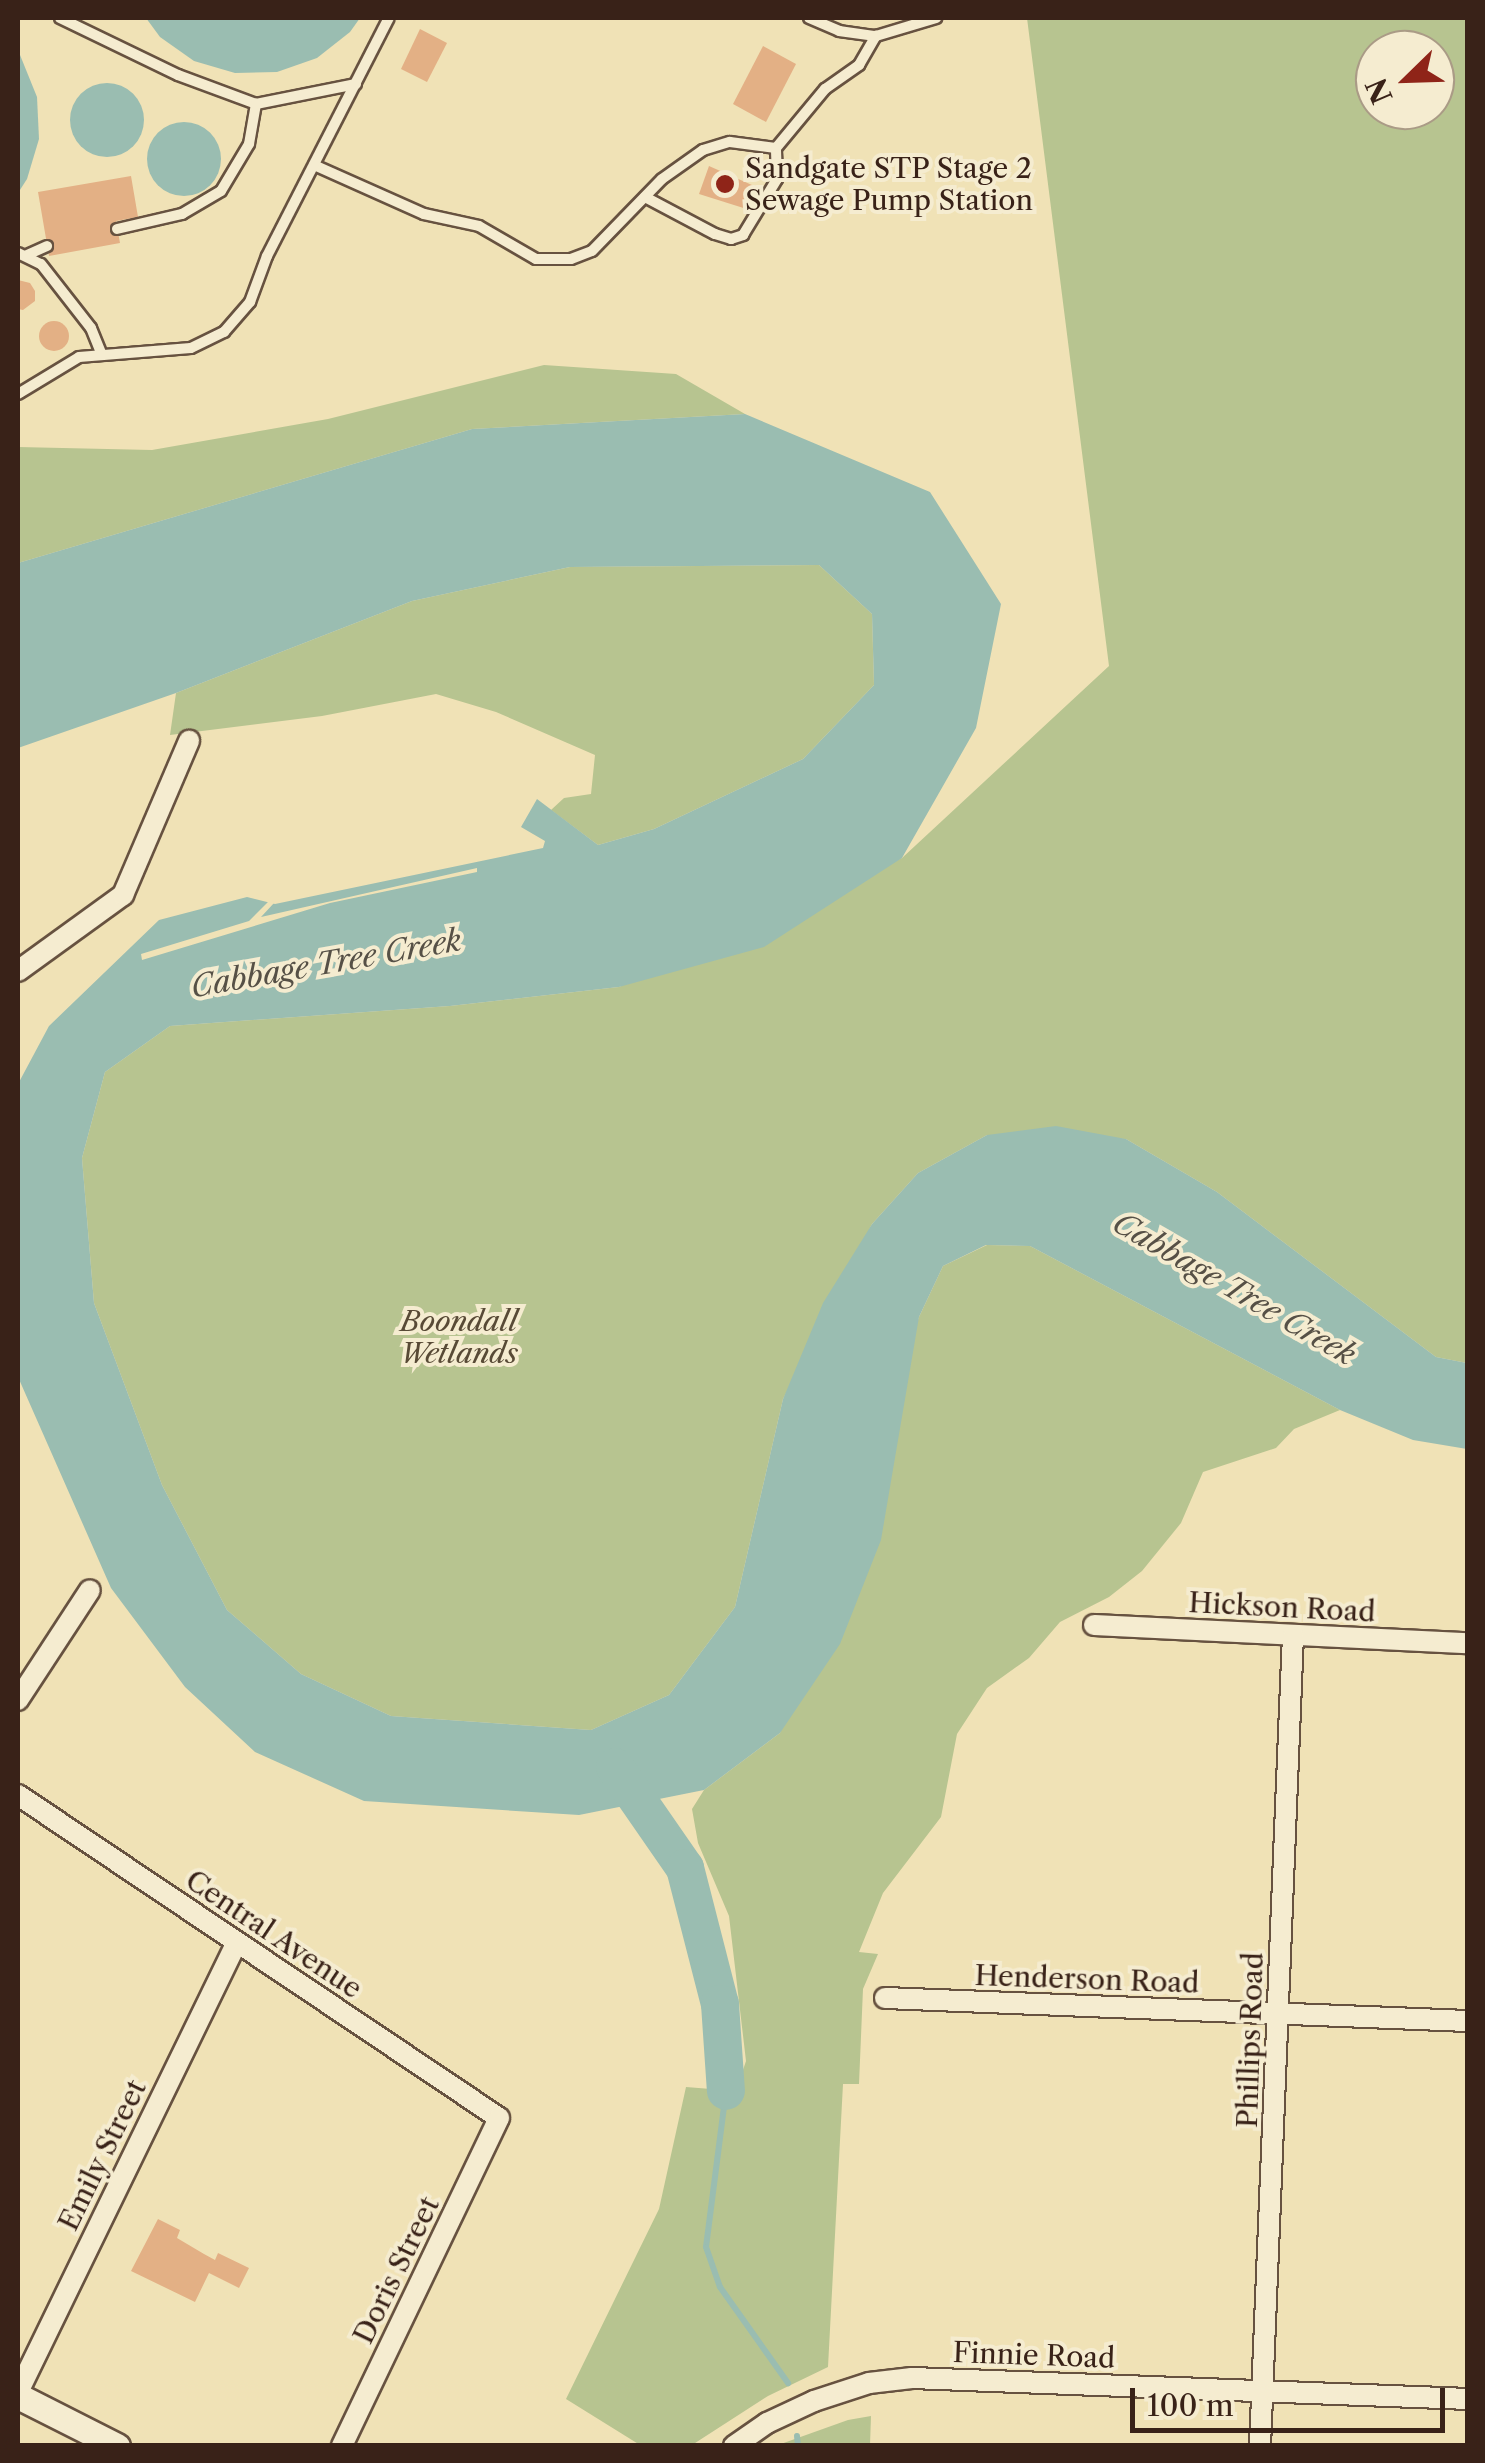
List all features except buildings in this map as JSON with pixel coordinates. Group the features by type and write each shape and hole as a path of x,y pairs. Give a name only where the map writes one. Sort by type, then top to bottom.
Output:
{"street":[{"path":"18,971 122,895 189,741"},
{"path":"18,1700 90,1590"},
{"name":"Hickson Road","path":"1094,1625 1468,1643"},
{"name":"Phillips Road","path":"1260,2446 1293,1636"},
{"name":"Central Avenue","path":"18,1796 499,2118"},
{"name":"Emily Street","path":"18,2394 236,1942"},
{"name":"Henderson Road","path":"885,1998 1468,2021"},
{"name":"Doris Street","path":"342,2446 499,2118"},
{"name":"Finnie Road","path":"734,2446 767,2423 829,2396 868,2383 912,2378 1468,2399"},
{"path":"18,2394 117,2446"}],"lane":[{"path":"60,18 178,75 256,104 356,84"},
{"path":"18,394 79,357 191,348 224,332 250,302 267,256 390,18"},
{"path":"809,18 839,31 876,36 936,18"},
{"path":"646,198 716,234 730,239 743,235 777,180 776,148 825,89 859,65 876,36"},
{"path":"117,229 182,214 221,192 250,144 256,104"},
{"path":"314,165 424,214 479,226 536,259 550,262 592,251 682,162 702,150 730,142 776,148"},
{"path":"22,254 48,246"},
{"path":"22,254 41,264 91,328 102,355"}],"green space":[{"name":"Boondall Wetlands","path":"1027,18 1467,18 1467,1363 1436,1357 1217,1192 1126,1139 987,1135 918,1173 872,1224 783,1399 735,1607 669,1695 591,1730 391,1716 301,1674 227,1610 162,1485 94,1303 82,1158 105,1072 170,1026 450,1006 619,987 902,858 1109,666"},
{"path":"544,365 676,374 745,414 472,429 18,563 18,447 152,450 328,419"},
{"path":"819,565 872,614 874,685 803,759 654,829 598,845 551,810 564,798 591,794 595,755 496,712 436,694 322,716 170,735 176,693 412,601 570,567"},
{"path":"987,1245 1030,1246 1340,1410 1294,1429 1276,1448 1203,1472 1181,1523 1142,1571 1109,1597 1060,1622 1029,1658 987,1688 957,1734 941,1817 883,1893 859,1952 878,1954 863,1989 859,2084 843,2084 828,2367 768,2396 692,2445 640,2445 566,2399 659,2209 686,2087 736,2091 746,2061 729,1916 698,1843 692,1809 704,1790 780,1733 919,1317 943,1266"},
{"path":"871,2416 870,2445 778,2445 848,2420"}],"water":[{"path":"146,18 360,18 350,32 317,58 277,72 235,73 194,61 160,37"},
{"path":"18,50 37,97 39,139 27,179 18,193"},
{"path":"107,83 133,94 144,120 133,146 107,157 81,146 70,120 81,94"},
{"path":"184,122 210,133 221,159 210,185 184,196 158,185 147,159 158,133"},
{"name":"Cabbage Tree Creek","path":"745,414 930,492 1001,604 976,728 902,858 764,947 619,987 450,1006 170,1026 105,1072 82,1158 94,1303 162,1485 227,1610 301,1674 391,1716 591,1730 669,1695 735,1607 783,1399 823,1303 872,1224 918,1173 987,1135 1056,1126 1126,1139 1217,1192 1436,1357 1467,1363 1467,1449 1413,1440 1340,1410 1030,1246 986,1245 943,1266 919,1317 881,1540 840,1644 780,1733 704,1790 579,1815 364,1801 255,1752 185,1687 111,1588 18,1377 18,1084 49,1026 159,920 247,897 275,904 543,848 545,841 521,827 537,799 598,845 654,829 803,759 874,685 872,614 819,565 570,567 412,601 176,693 18,748 18,563 472,429"}],"pier":[{"path":"477,868 477,872 330,903 142,960 141,954 249,921 271,899 274,903 261,917"}],"waterway":[{"path":"615,1767 685,1868 720,2004 726,2091"},
{"path":"726,2091 706,2247 720,2287 788,2383"},
{"path":"797,2436 798,2446"}],"place":[{"name":"Sandgate STP Stage 2 Sewage Pump Station","path":"725,184"}]}
